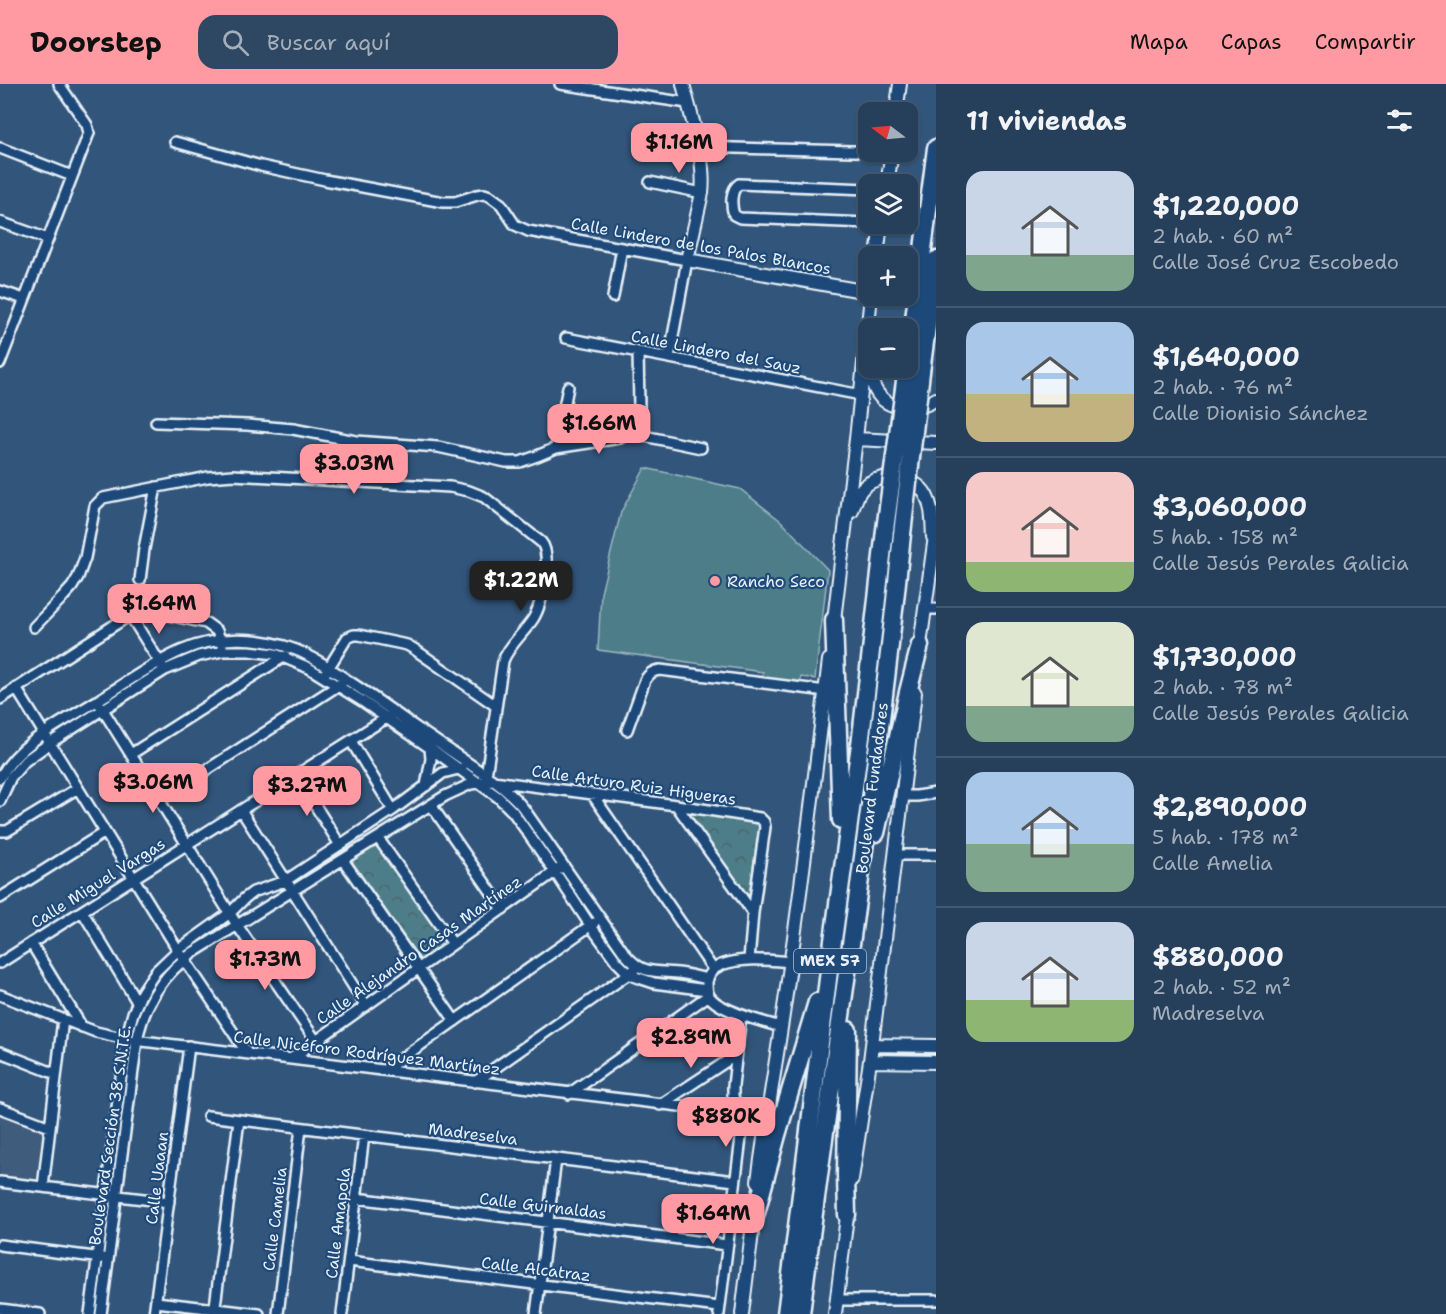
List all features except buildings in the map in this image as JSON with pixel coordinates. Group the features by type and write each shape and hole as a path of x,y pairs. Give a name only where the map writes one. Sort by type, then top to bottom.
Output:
{"highway":[{"name":"Boulevard Fundadores","path":"917,318 936,148"},
{"name":"Boulevard Fundadores","path":"918,339 936,260"},
{"name":"Boulevard Fundadores","path":"794,1310 831,955 876,617 885,530 910,378"},
{"name":"Boulevard Fundadores","path":"794,1310 846,982 892,629 902,534 911,378"},
{"path":"834,620 843,869"},
{"path":"859,891 875,836 921,641"},
{"path":"753,1224 831,955"},
{"path":"846,982 849,1041 846,1127 847,1215"}],"main road":[{"path":"683,84 703,175 702,193 687,260"},
{"path":"897,102 900,84"},
{"name":"Calle Lindero de los Palos Blancos","path":"687,260 858,292"},
{"path":"742,1313 767,1113 810,824 863,378"},
{"path":"871,378 876,393 895,406 921,407 936,399"},
{"path":"856,439 936,443"},
{"path":"845,531 860,491 866,485 876,479 886,477 902,479 915,483 927,497 931,507 933,550"},
{"path":"836,1314 847,1215 870,1061 921,641 928,613 936,529"},
{"path":"872,1045 936,1046"},
{"path":"870,1061 936,1062"}],"street":[{"path":"0,362 88,137 89,129 59,84"},
{"path":"560,84 688,103"},
{"path":"657,135 697,143 858,150"},
{"name":"Calle Lindero de los Palos Blancos","path":"175,142 261,166 442,202 455,202 477,195 490,196 501,204 515,225 528,231 687,260"},
{"path":"0,148 72,176"},
{"path":"650,182 702,193"},
{"path":"858,189 739,184 734,187 733,191 734,215 740,218 858,223"},
{"path":"0,222 48,239"},
{"path":"613,297 622,248"},
{"path":"669,358 687,260"},
{"path":"0,291 24,299"},
{"name":"Calle Lindero del Sauz","path":"566,338 861,396"},
{"path":"156,422 293,429 356,441 438,447 512,462 527,460 556,448 620,438 630,433 636,422 639,407 638,352"},
{"path":"556,448 568,387"},
{"path":"630,433 701,448"},
{"path":"34,627 62,598 78,577 85,558 93,512 96,504 103,498 208,477 240,475 450,487 477,494 541,542 546,552 546,573 536,614 509,649 501,668 486,780"},
{"path":"140,580 156,487"},
{"path":"0,699 130,615 144,610 206,623 217,631 222,640 223,651"},
{"path":"130,615 162,666"},
{"path":"323,677 347,638 359,635 400,643 414,649 496,706"},
{"path":"0,778 10,761 44,734 100,705 189,648 222,640 254,640 273,643 294,649 329,668 458,768 486,780 517,800 624,954 638,967 652,972 677,973 708,979"},
{"path":"131,754 294,649"},
{"path":"162,666 223,651 249,651 283,657 391,716 476,769 513,812 590,925 617,962 629,974 654,983 708,993 722,1006 741,1015 781,1027"},
{"path":"627,730 645,680 653,671 826,691"},
{"path":"160,800 347,680"},
{"path":"16,688 178,950 247,1053"},
{"path":"100,705 237,925 316,1041"},
{"path":"0,801 7,785 25,761 100,705"},
{"name":"Calle Miguel Vargas","path":"0,963 391,716"},
{"path":"351,741 393,810"},
{"path":"426,786 430,768 430,748"},
{"path":"458,768 476,769"},
{"name":"Boulevard Sección 38 S.N.T.E.","path":"90,1314 126,1039 137,1002 148,981 178,950 230,913 253,892 285,881 393,810 443,773 458,768"},
{"path":"296,775 340,845"},
{"name":"Calle Arturo Ruiz Higueras","path":"486,780 758,816 763,819 765,827 753,913"},
{"name":"Boulevard Sección 38 S.N.T.E.","path":"101,1314 137,1040 149,1001 165,977 184,959 431,805 456,790 486,780"},
{"path":"0,831 7,831 78,788"},
{"path":"902,795 916,796 936,793"},
{"path":"592,794 713,969"},
{"path":"431,805 503,909"},
{"path":"676,805 753,913 749,960"},
{"path":"241,810 366,1006"},
{"path":"0,898 105,832"},
{"path":"378,838 453,944"},
{"path":"895,855 936,855"},
{"path":"343,860 455,1021"},
{"name":"Calle Alejandro Casas Martínez","path":"292,1058 564,866"},
{"path":"82,911 137,1002"},
{"path":"385,1070 600,919"},
{"path":"31,943 82,1027"},
{"path":"708,993 708,979 713,969 721,965 749,960 791,962"},
{"path":"475,1082 638,967"},
{"path":"569,1094 708,993"},
{"name":"Calle Nicéforo Rodríguez Martínez","path":"0,995 82,1027 126,1039 737,1113"},
{"path":"719,1310 741,1130 733,1086 741,1015"},
{"path":"43,1187 63,1019"},
{"name":"Calle Uaaan","path":"154,1314 189,1046"},
{"path":"0,1052 56,1074"},
{"path":"660,1105 736,1055"},
{"path":"0,1108 50,1127"},
{"name":"Madreselva","path":"208,1116 735,1180"},
{"path":"214,1311 239,1120"},
{"name":"Calle Camelia","path":"279,1314 301,1128"},
{"name":"Calle Amapola","path":"342,1314 364,1135"},
{"path":"536,1314 556,1159"},
{"path":"0,1182 169,1202"},
{"name":"Calle Guirnaldas","path":"356,1198 727,1245"},
{"path":"0,1245 108,1258"},
{"name":"Calle Alcatraz","path":"349,1261 719,1310"},
{"path":"837,1300 936,1300"},
{"path":"156,1302 214,1311 259,1314"},
{"path":"0,1309 40,1314"}],"shaded area":[{"path":"0,1115 44,1131 35,1180 0,1175"}],"green space":[{"name":"Rancho Seco","path":"645,468 740,489 781,521 828,570 815,679 801,677 799,685 762,680 763,672 598,650 601,593 621,512"},
{"path":"688,813 760,821 749,897"},
{"path":"378,844 447,941 421,961 351,860"}],"place":[{"name":"Rancho Seco","path":"715,581"}]}
